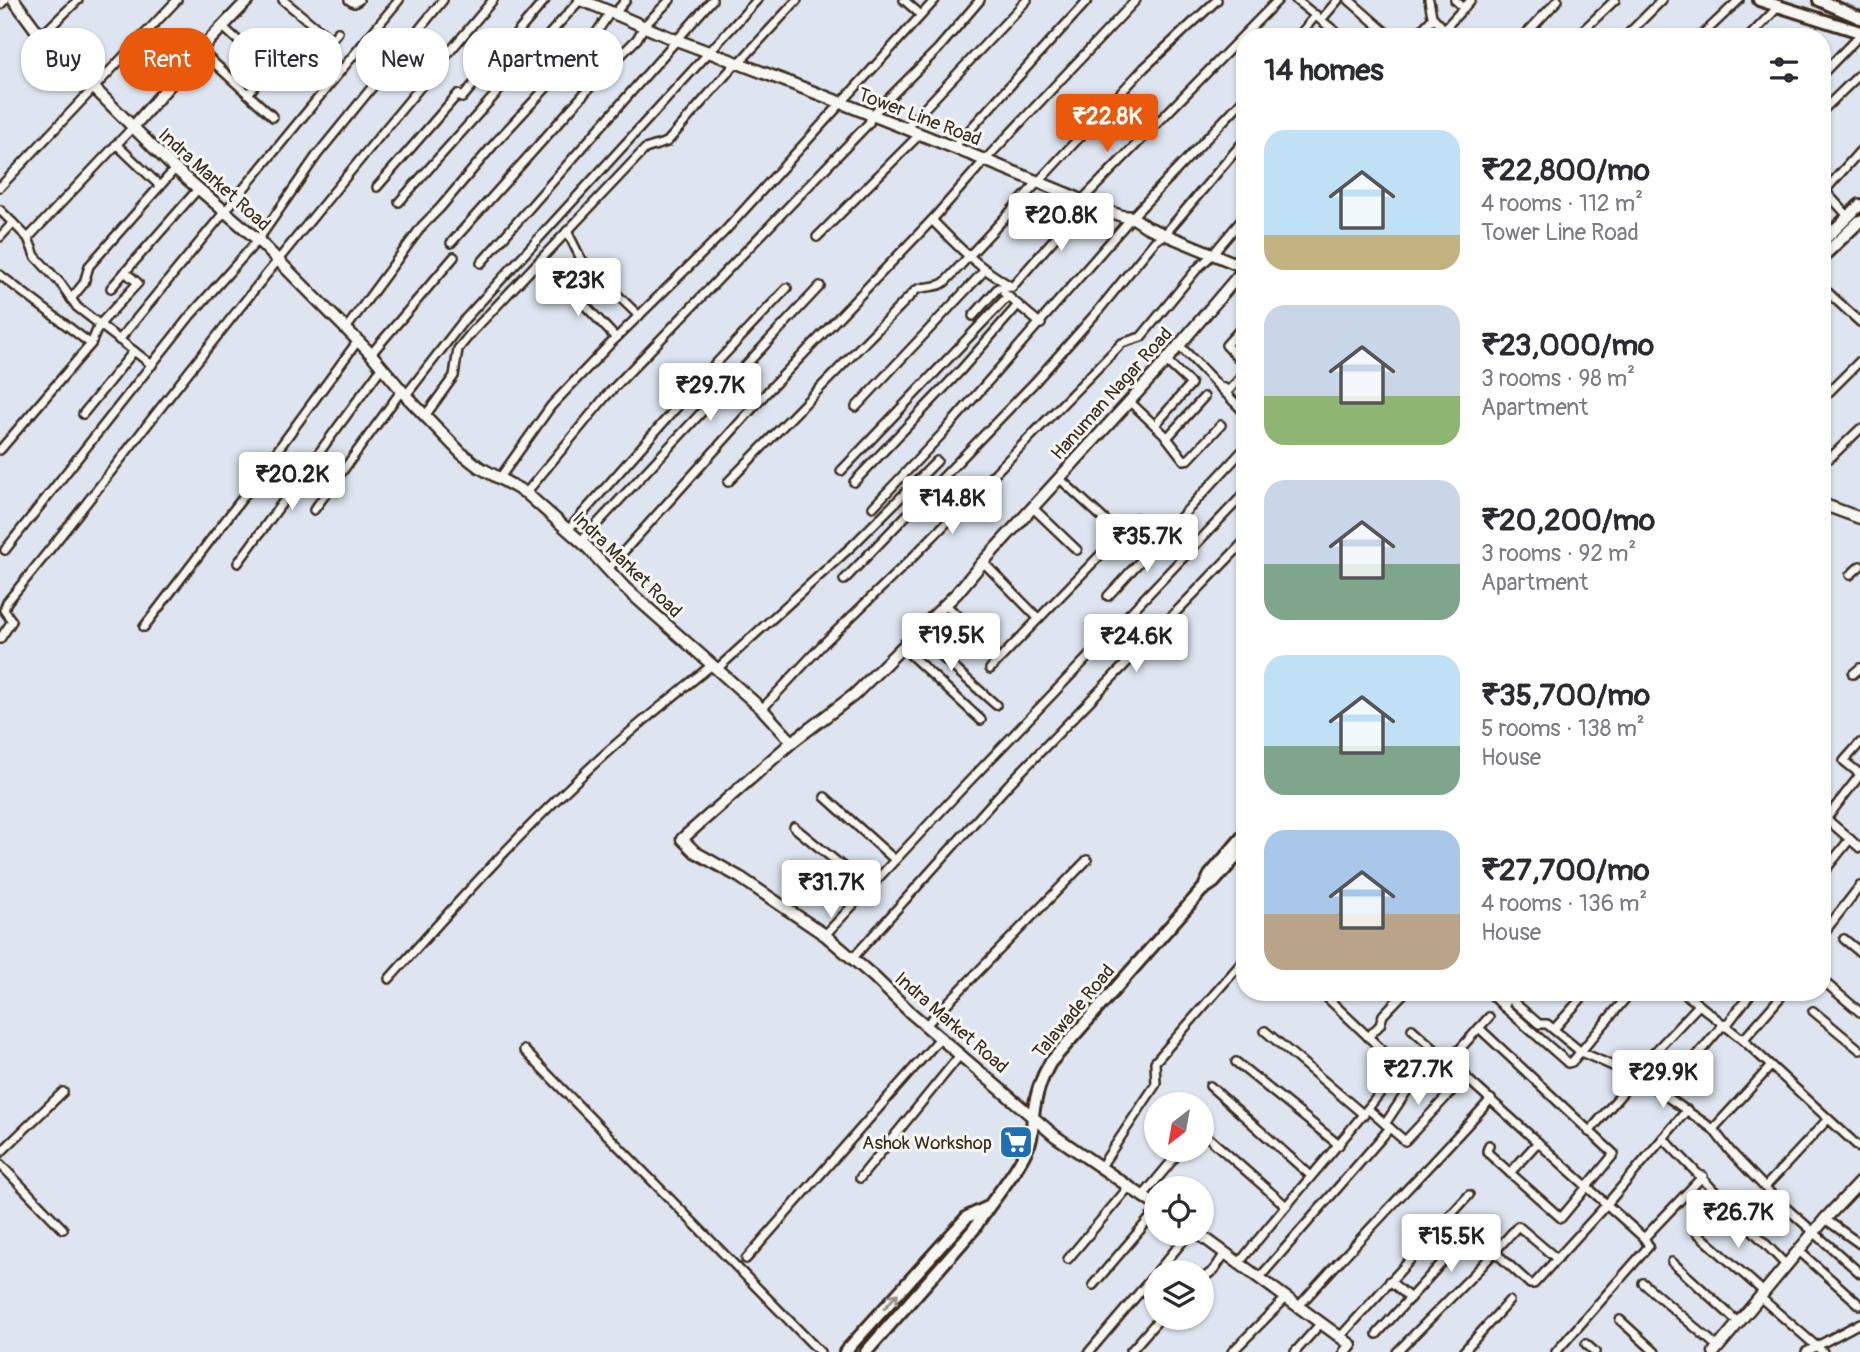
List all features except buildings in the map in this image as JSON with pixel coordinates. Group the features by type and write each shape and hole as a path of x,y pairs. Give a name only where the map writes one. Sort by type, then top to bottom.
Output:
{"main road":[{"path":"1759,0 1860,34"},
{"path":"1819,0 1860,18"},
{"path":"1831,233 1860,205"},
{"path":"1831,248 1860,221"},
{"name":"Talawade Road","path":"866,1352 974,1230 986,1208 1019,1164 1031,1139 1040,1080 1050,1063 1202,890 1210,875 1236,844"},
{"name":"Talawade Road","path":"1202,890 1214,882 1236,857"},
{"name":"Talawade Road","path":"845,1352 967,1217 986,1208"}],"street":[{"path":"0,5 5,0"},
{"name":"Indra Market Road","path":"14,0 36,28"},
{"path":"49,28 78,0"},
{"path":"105,75 177,0"},
{"path":"215,35 248,0"},
{"path":"283,0 317,28"},
{"path":"349,0 354,3 359,0"},
{"path":"118,340 399,0"},
{"path":"5,550 190,316 258,240 317,155 443,0"},
{"path":"0,639 12,621 5,610 6,602 71,526 377,136 493,0"},
{"path":"377,187 458,94 463,98 545,0"},
{"path":"398,202 580,0"},
{"name":"Tower Line Road","path":"580,0 676,40 954,147 1075,197 1080,202 1122,216 1132,216 1147,227 1236,264"},
{"path":"345,330 410,241 495,143 626,0"},
{"path":"451,243 670,0"},
{"path":"481,263 712,0"},
{"path":"314,510 464,320 757,0"},
{"path":"425,416 454,376 458,349 645,149 650,145 667,142 797,0"},
{"path":"904,0 921,15"},
{"path":"499,479 551,407 616,338 724,232 935,0"},
{"path":"526,493 606,396 869,122 871,116 938,48 980,0"},
{"path":"905,129 1027,0"},
{"path":"954,147 1088,0"},
{"path":"608,569 760,400 1136,0"},
{"path":"728,482 916,290 940,286 1144,68 1217,0"},
{"path":"1251,28 1278,0"},
{"path":"1296,0 1330,28"},
{"path":"1307,28 1338,0"},
{"path":"1347,0 1375,28"},
{"path":"1347,0 1380,28"},
{"path":"1429,0 1433,18 1443,28"},
{"path":"1455,0 1464,8"},
{"path":"1445,28 1472,0"},
{"path":"1531,28 1558,0"},
{"path":"1585,28 1615,0"},
{"path":"1634,28 1662,0"},
{"path":"1709,28 1739,0"},
{"path":"1758,28 1779,6"},
{"path":"1424,28 1433,18"},
{"path":"223,27 229,32"},
{"path":"1831,65 1860,34"},
{"path":"974,316 998,288 1012,287 1075,215 1080,202 1236,43"},
{"path":"215,64 273,117"},
{"path":"1831,102 1860,74"},
{"path":"0,187 89,91"},
{"name":"Indra Market Road","path":"97,91 175,169 258,240 371,355 461,453 499,479 526,493 581,541 625,588 762,709 792,741 682,839 695,852 741,878 825,935 911,1013 1055,1136 1143,1197"},
{"path":"28,238 164,91"},
{"path":"873,506 1041,324 1132,216 1236,107"},
{"path":"817,237 919,135"},
{"path":"116,145 160,186"},
{"path":"844,580 1035,382 1098,311 1154,241 1165,234 1236,150"},
{"path":"1831,183 1860,151"},
{"path":"71,299 83,283 89,266 175,169"},
{"path":"111,288 198,189"},
{"path":"1831,200 1848,216"},
{"path":"0,210 28,238 35,256 77,307 152,365"},
{"path":"932,220 967,257 984,271 1012,287"},
{"path":"0,237 13,223"},
{"path":"762,709 1122,343 1141,337 1147,331 1197,269 1236,227"},
{"path":"567,231 581,259 639,316"},
{"path":"371,355 454,257"},
{"path":"856,407 984,271"},
{"path":"0,450 91,344 99,325 138,283 125,272"},
{"path":"0,275 91,344"},
{"name":"Hanuman Nagar Road","path":"792,741 854,695 946,604 1236,277"},
{"path":"560,279 616,338"},
{"path":"581,541 820,286"},
{"path":"568,530 708,372 788,288"},
{"path":"998,288 1041,324"},
{"path":"1831,295 1860,322"},
{"path":"841,471 1008,296"},
{"path":"854,482 961,370 1018,304"},
{"path":"1236,334 1226,345 1236,356"},
{"path":"144,627 357,342"},
{"path":"1178,345 1236,403"},
{"path":"83,414 134,351"},
{"path":"1155,425 1191,384 1165,360"},
{"path":"1831,390 1860,361"},
{"path":"238,563 382,367"},
{"path":"1221,387 1229,390 1236,383"},
{"path":"1167,438 1204,397"},
{"path":"1129,401 1155,425 1182,458 1187,460 1222,425"},
{"path":"1831,457 1860,429"},
{"path":"1108,596 1236,458"},
{"path":"389,979 453,907 574,783 632,730 715,667 853,545 937,461"},
{"path":"1059,478 1106,521"},
{"path":"825,935 1236,502"},
{"path":"1032,507 1077,551"},
{"path":"1831,507 1860,518"},
{"path":"990,669 1136,518"},
{"path":"852,959 1008,785 1236,550"},
{"path":"983,562 1038,618"},
{"path":"1850,575 1860,566"},
{"path":"946,604 990,646"},
{"path":"916,634 996,705"},
{"path":"902,647 981,720"},
{"path":"1853,674 1860,668"},
{"path":"1831,809 1860,775 1844,761 1860,743"},
{"path":"825,797 895,860"},
{"path":"1831,823 1860,848"},
{"path":"794,827 855,877 876,881"},
{"path":"1831,863 1850,839"},
{"path":"927,1024 1087,860"},
{"path":"1831,923 1860,886"},
{"path":"1844,939 1860,952"},
{"path":"1100,1168 1156,1084 1155,1062 1236,969"},
{"path":"1831,988 1860,1012"},
{"path":"1240,1262 1310,1175 1339,1145 1400,1067 1330,1001"},
{"path":"1368,1037 1396,1001"},
{"path":"1503,1001 1539,1024 1547,1024 1581,1052 1635,1076 1713,1129 1765,1187 1813,1234 1860,1273"},
{"path":"1554,1029 1579,1001"},
{"path":"1506,1003 1564,1061 1571,1063 1624,1001"},
{"path":"1697,1001 1860,1148"},
{"path":"1670,1087 1745,1001"},
{"path":"1743,1040 1777,1001"},
{"path":"1589,1132 1699,1005"},
{"path":"1812,1011 1860,1050"},
{"path":"1449,1061 1489,1017"},
{"path":"1479,1028 1614,1154 1561,1218 1487,1151 1489,1145"},
{"path":"1412,1029 1644,1238 1649,1247 1556,1352"},
{"path":"1265,1031 1405,1141 1466,1076"},
{"path":"746,1259 941,1037"},
{"path":"524,1050 820,1352"},
{"path":"1260,1277 1387,1126 1423,1067 1437,1051"},
{"path":"860,1178 961,1054"},
{"path":"1236,1062 1339,1145"},
{"path":"1713,1129 1771,1066"},
{"path":"1210,1086 1310,1175"},
{"path":"0,1153 63,1092"},
{"path":"1299,1306 1491,1099"},
{"path":"1494,1252 1532,1284 1607,1205 1687,1110"},
{"path":"1765,1187 1828,1119"},
{"path":"1663,1138 1703,1176 1787,1266"},
{"path":"1510,1173 1538,1142"},
{"path":"1214,1143 1285,1205"},
{"path":"1143,1197 1171,1162"},
{"path":"0,1164 63,1229"},
{"path":"1644,1238 1703,1176"},
{"path":"1068,1259 1128,1188"},
{"path":"1643,1283 1716,1349 1825,1219 1858,1188"},
{"path":"1340,1337 1469,1195"},
{"path":"1377,1334 1471,1231 1451,1214"},
{"path":"1825,1219 1860,1244"},
{"path":"1093,1285 1144,1224"},
{"path":"1397,1352 1518,1226 1558,1259"},
{"path":"1693,1228 1823,1352"},
{"path":"1214,1245 1340,1337 1351,1350"},
{"path":"1089,1352 1179,1246"},
{"path":"1799,1251 1860,1305"},
{"path":"1214,1269 1225,1253"},
{"path":"1672,1262 1739,1323"},
{"path":"1391,1281 1409,1298"},
{"path":"1232,1352 1287,1297"},
{"path":"1464,1352 1509,1301"},
{"path":"1620,1320 1655,1352"},
{"path":"1295,1352 1321,1323"},
{"path":"1806,1352 1860,1324"},
{"path":"1130,1352 1149,1330"},
{"path":"1586,1344 1595,1352"}],"place":[{"name":"Ashok Workshop","path":"1016,1142"}]}
